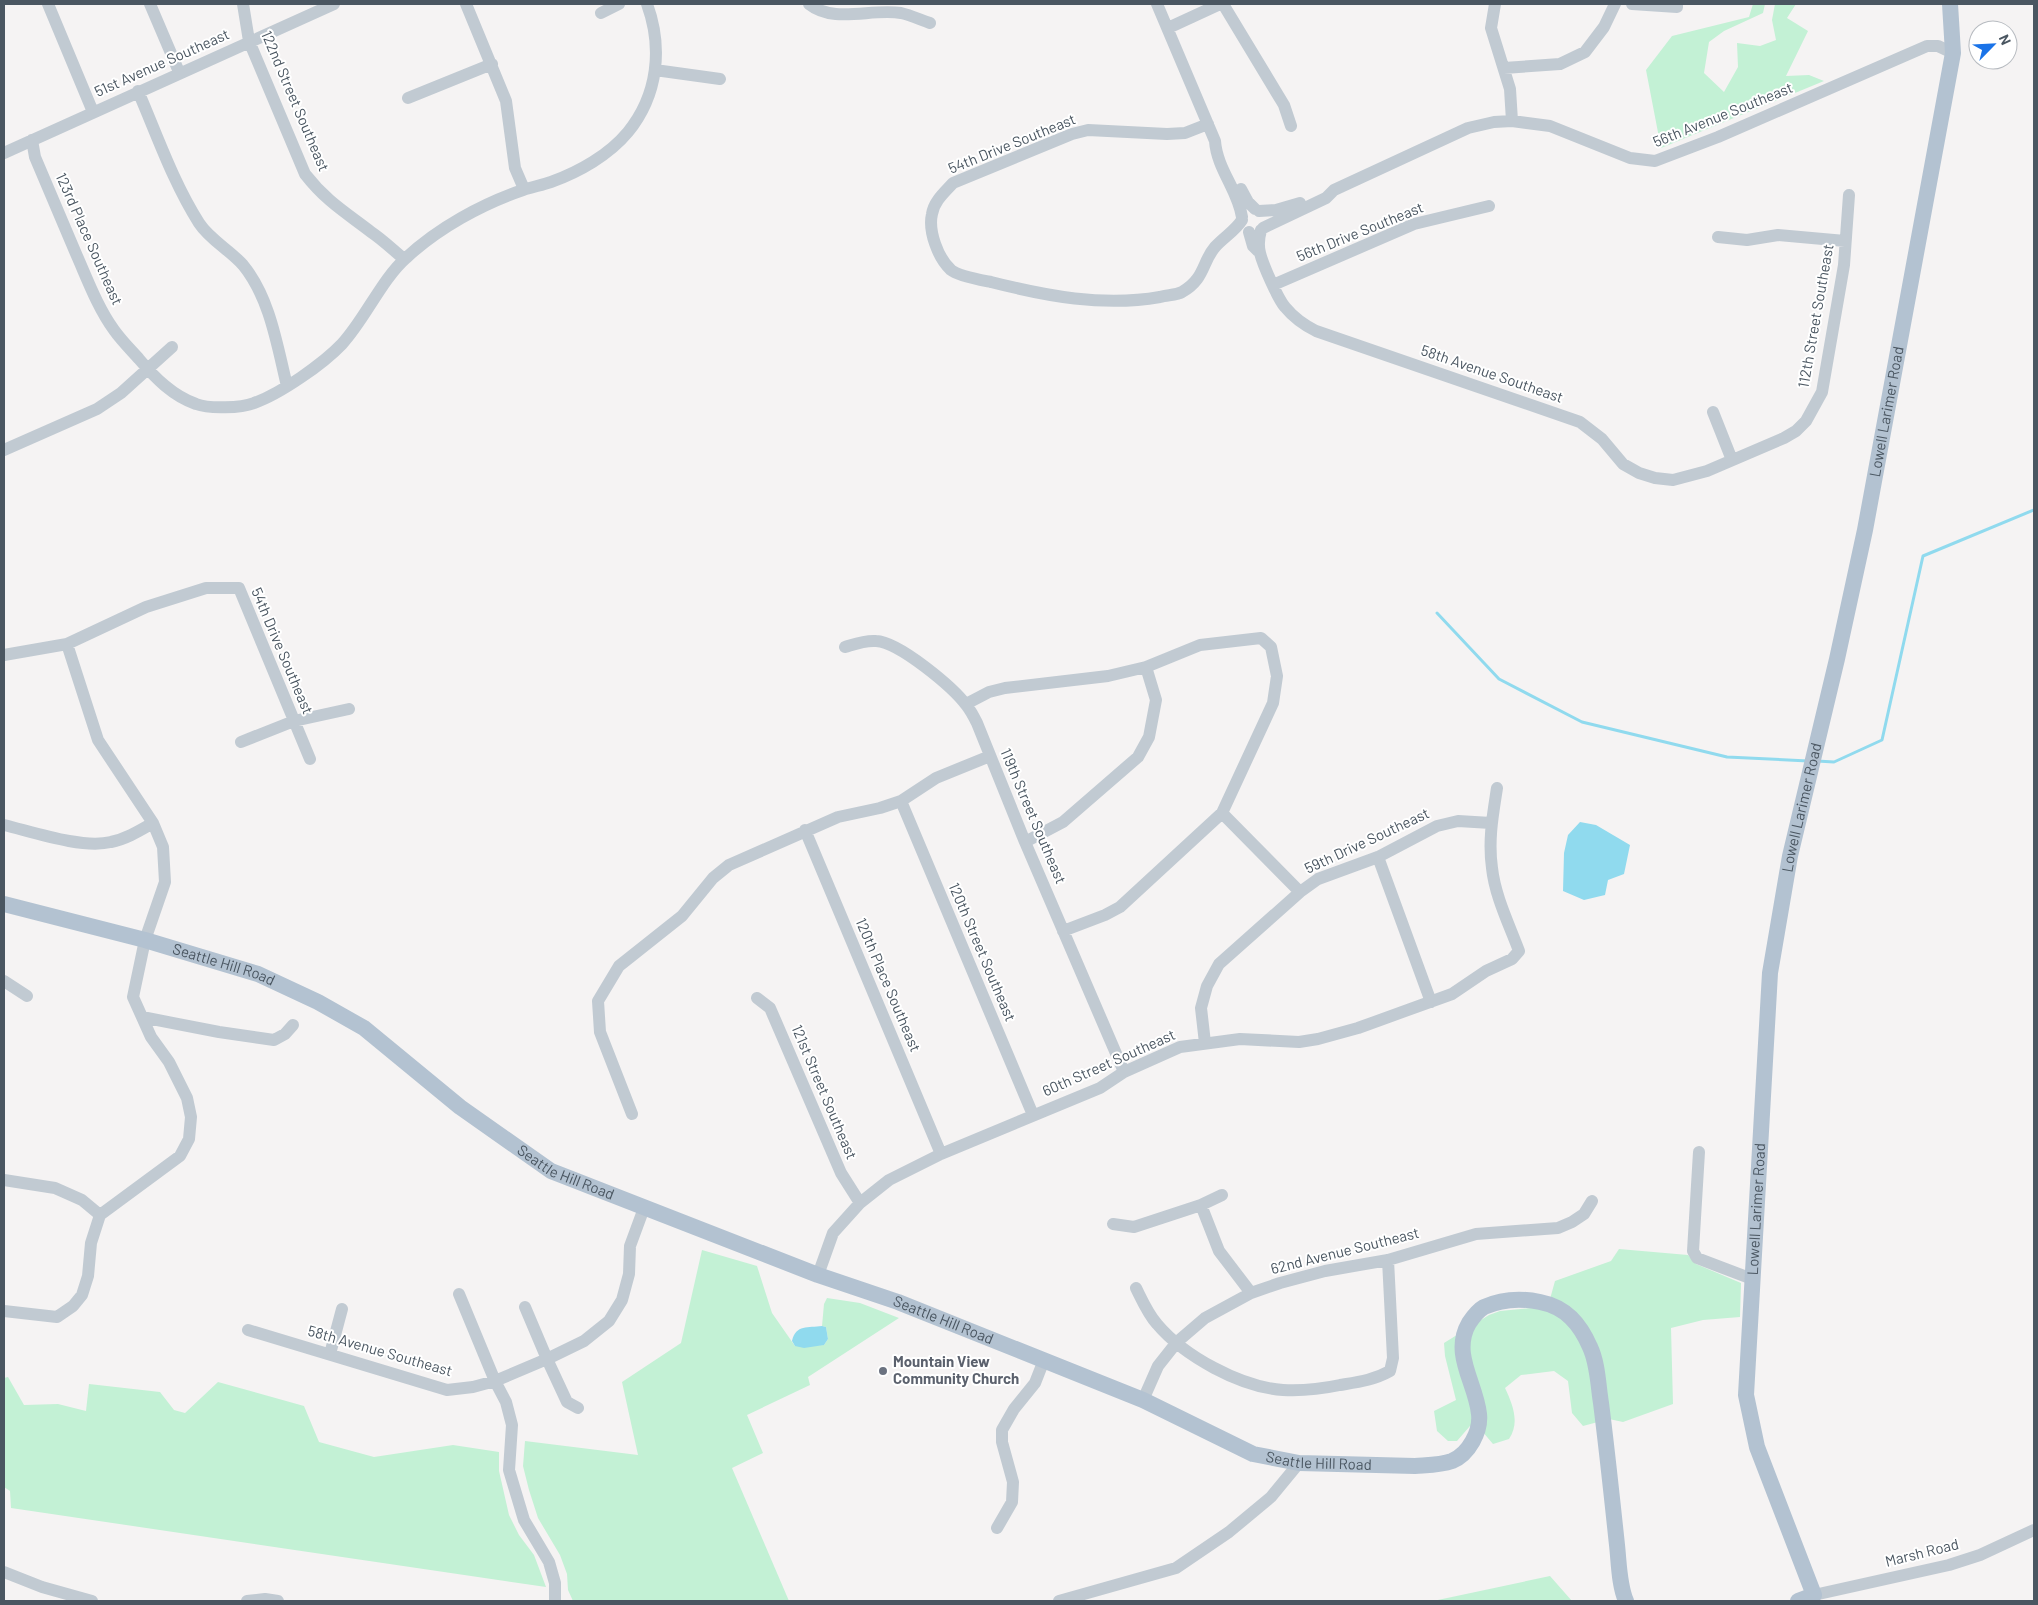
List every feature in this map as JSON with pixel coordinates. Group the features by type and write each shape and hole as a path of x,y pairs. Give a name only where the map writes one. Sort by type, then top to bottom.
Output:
{"main road":[{"name":"Lowell Larimer Road","path":"1814,1595 1757,1446 1746,1395 1770,973 1790,856 1837,659 1865,530 1952,53 1950,4"},
{"name":"Seattle Hill Road","path":"4,904 145,940 258,974 318,1002 364,1028 460,1107 551,1172 818,1275 898,1302 1044,1360 1143,1400 1253,1454 1299,1463 1415,1466 1434,1465 1454,1460 1461,1455 1474,1439 1479,1416 1462,1352 1462,1340 1473,1317 1480,1309 1514,1299 1553,1304 1567,1312 1574,1319 1592,1349 1609,1460 1619,1567 1626,1601"},
{"path":"1798,1601 1814,1595"}],"street":[{"path":"48,4 93,112"},
{"path":"150,4 179,72"},
{"name":"122nd Street Southeast","path":"244,4 249,41 305,174 317,190 335,207 371,232 404,259"},
{"name":"51st Avenue Southeast","path":"4,153 179,72 334,4"},
{"path":"466,4 506,101 515,168 524,190"},
{"path":"601,13 619,4"},
{"name":"123rd Place Southeast","path":"32,140 35,157 93,294 113,329 146,368 170,390 197,405 221,407 253,404 287,386 319,365 342,344 404,259 443,230 478,210 524,190 552,182 607,153 627,134 641,114 656,70 656,37 647,4"},
{"path":"808,4 831,13 900,13 930,23"},
{"path":"1157,4 1239,203 1243,227 1255,230 1265,220 1248,202 1223,148 1215,141"},
{"path":"1168,28 1222,4 1284,105 1291,126"},
{"path":"1495,4 1491,28 1510,89 1512,121"},
{"path":"1504,68 1560,64 1585,52 1604,27 1615,4"},
{"path":"1632,4 1677,5"},
{"name":"56th Avenue Southeast","path":"1257,210 1289,207 1323,191 1334,190 1468,128 1494,122 1512,121 1550,126 1630,158 1655,161 1718,137 1927,46 1938,46 1952,53"},
{"path":"408,98 492,64"},
{"path":"656,70 720,80"},
{"path":"138,91 184,199 200,225 242,264 259,289 269,317 287,386"},
{"name":"54th Drive Southeast","path":"1208,124 1185,133 1167,134 1088,130 1072,134 953,183 939,198 931,214 932,233 939,252 952,271 972,278 1016,288 1091,301 1152,298 1182,293 1201,276 1214,248 1228,236"},
{"name":"56th Avenue Southeast","path":"1228,236 1241,235 1255,230 1326,198 1334,190"},
{"name":"112th Street Southeast","path":"1735,459 1796,431 1806,421 1822,392 1844,265 1849,195"},
{"name":"56th Drive Southeast","path":"1274,285 1414,224 1489,206"},
{"path":"1228,236 1248,210 1257,210"},
{"name":"58th Avenue Southeast","path":"1255,230 1260,253 1284,306 1302,325 1580,422 1602,439 1623,464 1639,473 1655,478 1673,480 1689,477 1735,459"},
{"path":"1718,237 1747,240 1778,235 1845,241"},
{"path":"4,450 97,409 121,393 146,368 172,347"},
{"path":"1713,412 1735,459"},
{"name":"54th Drive Southeast","path":"4,655 67,644 146,607 206,588 239,588 310,760"},
{"path":"966,704 997,690 1108,676 1146,667 1200,645 1261,638 1271,646 1277,676 1273,702 1222,814 1120,907 1105,915 1063,931"},
{"name":"119th Street Southeast","path":"845,647 860,642 877,641 898,648 930,671 966,704 977,723 1025,842 1124,1072"},
{"path":"4,1310 57,1317 73,1306 82,1295 88,1276 91,1242 100,1215 180,1156 189,1139 191,1117 187,1098 169,1062 151,1037 133,997 145,940 165,882 163,847 153,823 98,740 67,644"},
{"path":"1025,842 1064,822 1138,757 1149,737 1156,700 1146,667"},
{"path":"241,742 294,722 349,709"},
{"path":"632,1114 600,1032 598,1001 619,966 682,916 713,878 729,865 838,816 880,808 901,801 936,778 990,756"},
{"path":"1491,823 1498,788"},
{"name":"120th Street Southeast","path":"901,801 1032,1115"},
{"path":"1222,814 1300,892"},
{"name":"59th Drive Southeast","path":"1205,1043 1201,1008 1207,986 1219,964 1300,892 1318,879 1378,857 1437,826 1458,820 1491,823"},
{"path":"4,826 86,844 109,843 127,838 153,823"},
{"name":"60th Street Southeast","path":"818,1275 833,1233 860,1202 889,1180 940,1154 1100,1088 1124,1072 1180,1047 1240,1040 1300,1042 1318,1040 1358,1028 1452,994 1486,971 1512,960 1519,951 1495,884 1492,868 1491,823"},
{"name":"120th Place Southeast","path":"805,830 940,1154"},
{"path":"1378,857 1431,1002"},
{"path":"4,981 27,996"},
{"name":"121st Street Southeast","path":"757,998 770,1008 841,1173 860,1202"},
{"path":"142,1017 219,1032 274,1040 285,1034 293,1025"},
{"path":"1699,1152 1693,1251 1697,1258 1752,1279"},
{"path":"4,1180 56,1188 82,1200 100,1215"},
{"path":"1113,1224 1134,1228 1222,1195"},
{"name":"62nd Avenue Southeast","path":"1143,1400 1158,1366 1177,1342 1205,1318 1251,1293 1324,1271 1388,1260 1476,1234 1558,1228 1584,1214 1592,1200"},
{"path":"1200,1204 1219,1250 1251,1293"},
{"name":"58th Avenue Southeast","path":"248,1330 447,1390 473,1387 494,1381 584,1341 609,1321 622,1300 629,1274 630,1246 644,1208"},
{"path":"1136,1288 1144,1305 1157,1324 1192,1354 1219,1370 1251,1383 1282,1390 1318,1389 1376,1379 1390,1370 1393,1358 1388,1260"},
{"path":"459,1294 494,1381 506,1402 512,1425 510,1470 524,1520 550,1562 556,1583 555,1601"},
{"path":"525,1307 568,1402 578,1408"},
{"path":"330,1354 342,1309"},
{"path":"997,1528 1012,1502 1012,1482 1002,1442 1002,1430 1014,1409 1035,1383 1044,1360"},
{"path":"1059,1601 1176,1568 1229,1532 1271,1497 1299,1463"},
{"name":"Marsh Road","path":"1814,1595 1950,1565 1980,1555 2034,1530"},
{"path":"4,1572 42,1587 92,1601"},
{"path":"247,1601 265,1599 278,1601"}],"green space":[{"path":"1753,4 1765,4 1763,13 1724,31 1709,42 1704,73 1724,92 1738,67 1737,43 1760,46 1776,40 1772,20 1775,4 1796,4 1787,18 1808,31 1786,76 1809,75 1824,81 1661,148 1646,70 1672,36 1749,17"},
{"path":"1619,1249 1688,1255 1696,1264 1741,1283 1740,1317 1703,1320 1671,1328 1673,1404 1623,1422 1609,1419 1583,1426 1572,1413 1568,1381 1554,1371 1521,1375 1505,1388 1513,1407 1515,1420 1509,1439 1493,1444 1482,1431 1470,1426 1457,1441 1448,1441 1437,1431 1434,1411 1456,1400 1445,1356 1444,1343 1489,1315 1500,1311 1531,1308 1550,1299 1555,1281 1611,1261"},
{"path":"702,1250 757,1266 772,1313 795,1346 824,1345 828,1339 826,1327 822,1326 824,1304 827,1298 860,1303 899,1318 808,1377 810,1385 747,1415 763,1453 732,1468 789,1601 573,1601 568,1590 567,1574 560,1555 538,1518 529,1490 523,1466 525,1441 638,1455 622,1382 681,1343"},
{"path":"8,1377 24,1405 58,1404 86,1411 89,1384 160,1392 174,1410 185,1413 218,1382 304,1406 319,1442 374,1457 453,1445 499,1452 499,1471 509,1515 519,1535 534,1555 546,1587 11,1508 10,1491 4,1487 4,1378"},
{"path":"1550,1576 1572,1601 1433,1601"}],"water":[{"path":"1580,822 1596,825 1630,845 1624,874 1608,880 1605,895 1584,900 1563,891 1564,853 1568,835"},
{"path":"826,1327 828,1339 824,1345 804,1348 795,1346 792,1341 796,1332 800,1329"}],"waterway":[{"path":"1817,761 1834,762 1882,740 1923,556 2034,510"},
{"path":"1437,613 1499,679 1582,722 1727,757 1808,761"}],"place":[{"name":"Mountain View Community Church","path":"883,1371"}]}
